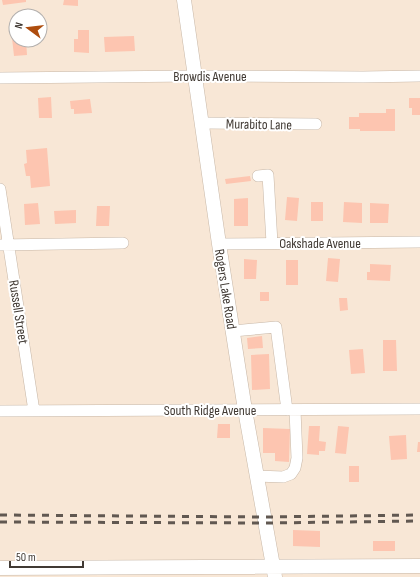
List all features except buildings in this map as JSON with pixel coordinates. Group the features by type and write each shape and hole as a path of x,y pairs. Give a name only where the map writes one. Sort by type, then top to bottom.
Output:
{"main road":[{"name":"Rogers Lake Road","path":"184,0 201,123 245,410 274,572"},
{"path":"0,568 204,568 274,572 361,572 420,566"}],"street":[{"name":"Browdis Avenue","path":"0,78 420,76"},
{"name":"Murabito Lane","path":"201,123 316,124"},
{"path":"258,176 268,175 272,243"},
{"name":"Russell Street","path":"0,189 4,246 34,411"},
{"name":"Oakshade Avenue","path":"220,244 420,242"},
{"path":"4,246 123,243"},
{"path":"233,331 276,327 291,410 297,458 295,468 290,474 284,477 256,476"},
{"name":"South Ridge Avenue","path":"0,411 420,409"}],"railway":[{"path":"0,515 264,517 420,515"},
{"path":"0,522 265,523 420,521"}]}
